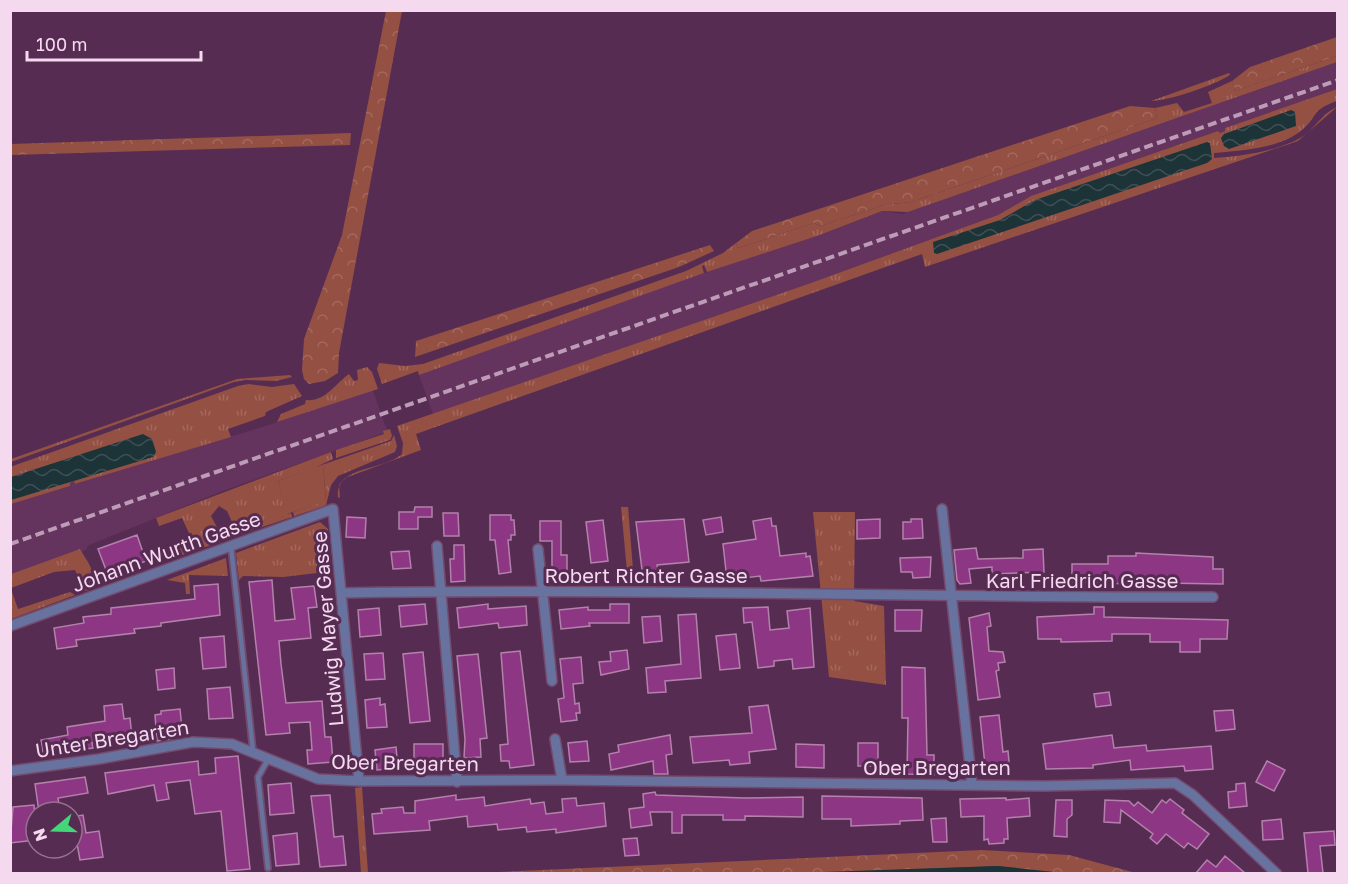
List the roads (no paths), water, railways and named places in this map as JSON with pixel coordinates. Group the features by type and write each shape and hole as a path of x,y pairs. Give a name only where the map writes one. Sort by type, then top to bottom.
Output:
{"street":[{"name":"Johann Wurth Gasse","path":"10,626 333,509"},
{"name":"Ludwig Mayer Gasse","path":"333,509 359,781"},
{"path":"942,509 972,784"},
{"path":"437,546 457,782"},
{"path":"538,549 552,681"},
{"name":"Robert Richter Gasse","path":"341,593 440,591 839,593 951,598"},
{"name":"Karl Friedrich Gasse","path":"951,598 1213,597"},
{"path":"555,739 562,780"},
{"name":"Unter Bregarten","path":"10,771 99,759 193,742 232,744 253,751"},
{"name":"Ober Bregarten","path":"253,751 318,779 359,781 1175,783 1193,795 1277,873"}],"lane":[{"path":"231,546 253,751"},
{"path":"268,758 258,777 268,868"}],"water":[{"path":"1291,110 1295,112 1296,126 1229,149 1224,146 1221,138 1224,134"},
{"path":"1207,142 1210,143 1212,159 1207,163 937,254 934,253 933,242 1000,220 1035,200"},
{"path":"143,434 152,439 156,452 153,457 11,500 11,477"},
{"path":"998,866 1064,873 794,873"}],"railway":[{"path":"10,544 1338,80"}]}
